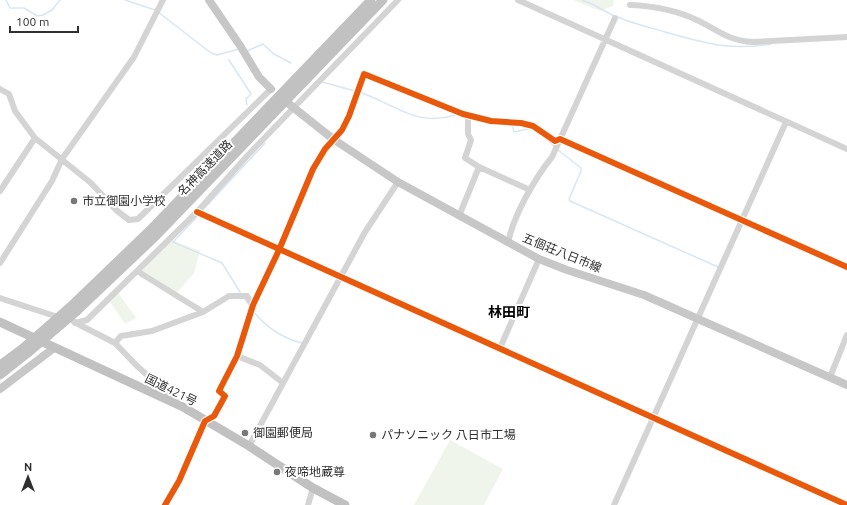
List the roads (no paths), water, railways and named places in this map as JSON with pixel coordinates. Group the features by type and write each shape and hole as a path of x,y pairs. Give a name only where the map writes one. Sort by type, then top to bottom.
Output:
{"highway":[{"name":"名神高速道路","path":"73,309 176,204 371,0"},
{"name":"名神高速道路","path":"0,375 25,350 156,236 383,0"},
{"name":"国道421号","path":"0,322 183,407 249,446 313,488 345,505"},
{"name":"名神高速道路","path":"0,365 25,350"}],"main road":[{"path":"208,0 242,48 258,77 271,89"},
{"name":"五個荘八日市線","path":"292,106 333,139 398,182 539,259 644,296 698,318 847,385"},
{"path":"0,389 54,348"}],"street":[{"path":"0,263 52,181 62,159 134,57 163,0"},
{"path":"75,323 87,320 197,212 292,106 398,0"},
{"path":"518,0 847,149"},
{"path":"630,5 658,6 677,11 700,21 728,38 739,41 847,37"},
{"path":"508,243 510,234 530,190 539,174 552,157 607,40 615,18"},
{"path":"165,505 179,481 205,421 214,416 224,396 219,391 237,356 253,306 279,250 313,169 333,139 342,130 349,116 364,74 468,116 491,121 521,123 533,126 555,141 560,139 847,266"},
{"path":"0,89 9,94 15,111 35,138 91,183 116,210 130,220 138,219 271,89"},
{"path":"468,116 468,134 471,140 465,158 530,190"},
{"path":"614,505 786,122"},
{"path":"0,191 35,138"},
{"path":"459,216 479,166"},
{"path":"249,446 339,277 365,232 398,182"},
{"path":"197,212 847,505"},
{"path":"500,348 539,259"},
{"path":"137,271 203,312"},
{"path":"115,343 121,336 152,331 203,312 229,296 247,296 253,306"},
{"path":"0,298 75,323 115,343 136,365 183,407"},
{"path":"830,377 847,335"},
{"path":"237,356 260,365 283,383"},
{"path":"308,505 313,488"},
{"path":"829,505 832,498"}],"waterway":[{"path":"6,0 10,8 24,8 37,16 43,15 52,10 60,0"},
{"path":"125,0 155,10"},
{"path":"582,0 614,16"},
{"path":"158,12 211,53 217,55 239,49"},
{"path":"618,17 635,24 717,45 742,47 771,44"},
{"path":"247,51 263,44 274,54 291,63"},
{"path":"229,60 251,94 246,99 247,105"},
{"path":"322,82 355,91"},
{"path":"359,92 417,116 441,118 455,115"},
{"path":"512,124 514,132 532,128"},
{"path":"546,139 554,146"},
{"path":"201,212 265,143"},
{"path":"558,150 581,168 569,199 570,201 718,267"},
{"path":"198,216 173,242 222,263 240,292"},
{"path":"244,298 250,306"},
{"path":"254,312 275,332 302,343"}],"place":[{"name":"市立御園小学校","path":"74,201"},
{"name":"御園郵便局","path":"245,433"},
{"name":"パナソニック 八日市工場","path":"373,435"},
{"name":"夜啼地蔵尊","path":"277,472"}],"district":[{"name":"林田町","path":"509,312"}]}
